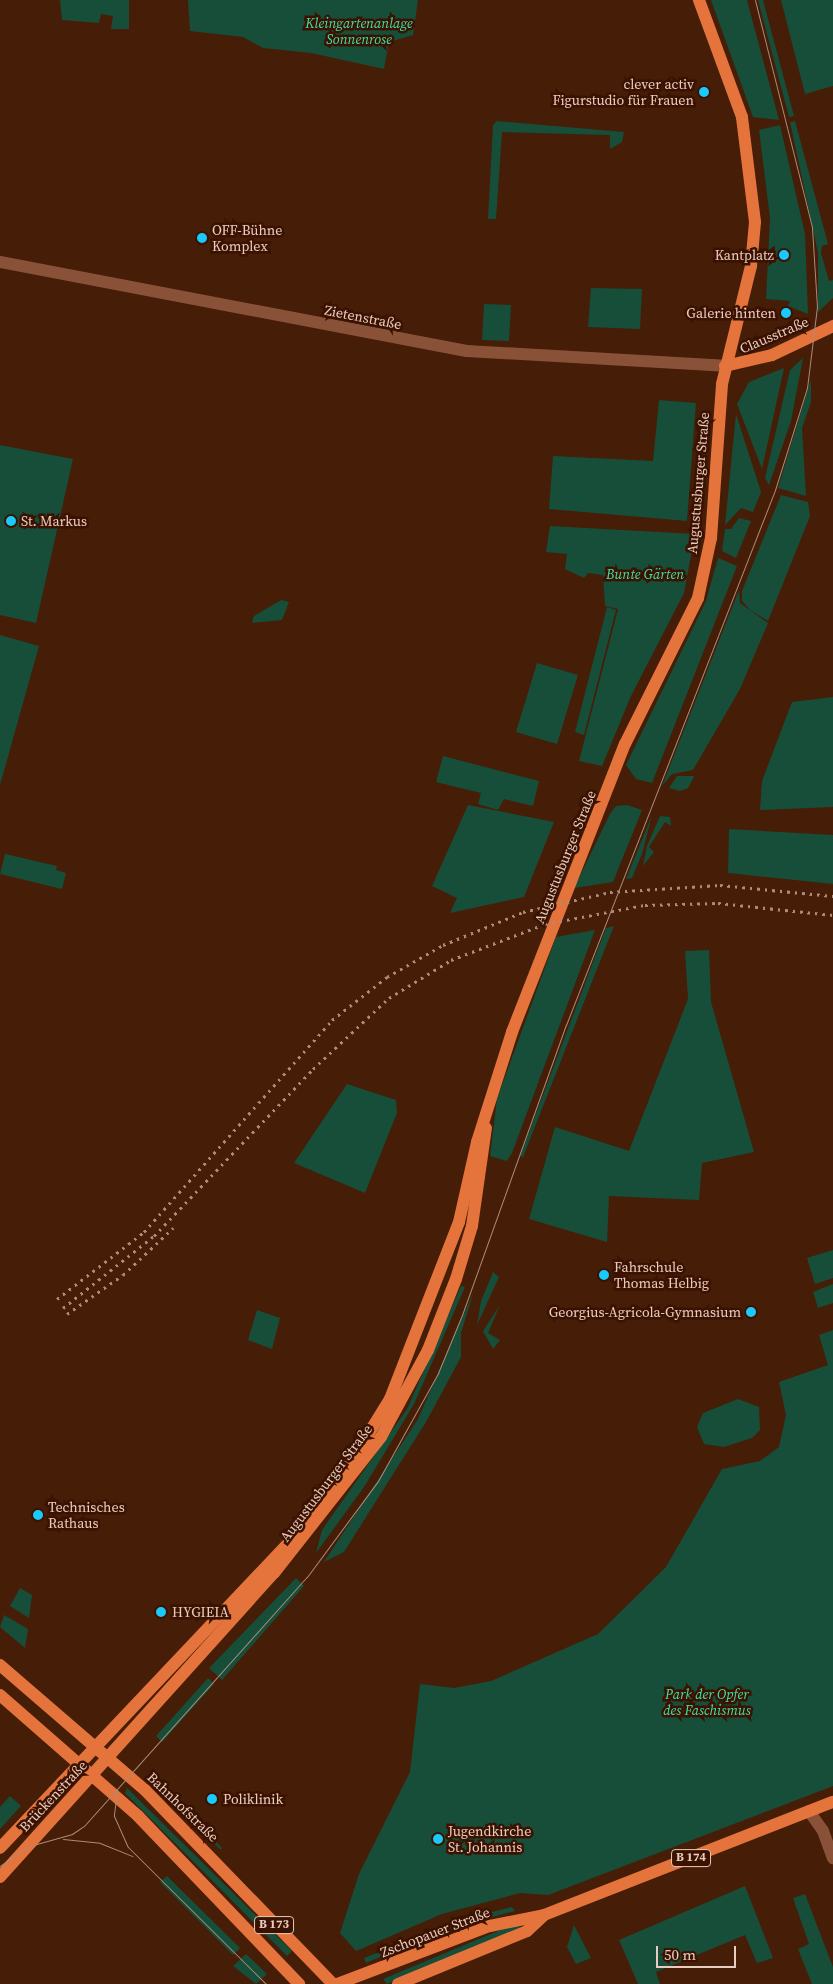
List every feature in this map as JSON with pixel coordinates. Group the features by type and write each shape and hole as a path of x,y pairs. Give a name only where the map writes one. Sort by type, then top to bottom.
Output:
{"main road":[{"name":"Augustusburger Straße","path":"95,1746 300,1529 348,1467 390,1399 459,1222 486,1118 512,1032 625,744 702,584 712,529 725,366 754,246 753,176 742,117 700,0"},
{"name":"Clausstraße","path":"725,366 772,355 833,326"},
{"name":"Augustusburger Straße","path":"109,1758 296,1548 340,1494 401,1406 454,1285 472,1226 485,1158 486,1118"},
{"name":"Bahnhofstraße","path":"0,1664 109,1758 219,1862 333,1984"},
{"name":"B 173","path":"0,1695 93,1776 188,1865 300,1984"},
{"name":"Brückenstraße","path":"0,1848 95,1746"},
{"name":"Brückenstraße","path":"0,1877 109,1758"},
{"name":"Zschopauer Straße","path":"337,1984 481,1929 520,1916 544,1914 833,1802"},
{"name":"Zschopauer Straße","path":"398,1984 527,1931 544,1914"}],"street":[{"name":"Zietenstraße","path":"0,262 467,351 725,366"},
{"path":"809,1811 823,1830 833,1858"}],"green space":[{"path":"60,0 129,0 129,29 111,29 113,16 101,14 99,23 62,20"},
{"name":"Kleingartenanlage Sonnenrose","path":"188,0 418,0 413,35 389,42 384,69 311,53 263,48 243,37 190,31"},
{"path":"711,0 747,0 779,120 753,117"},
{"path":"758,0 763,0 794,116 789,117"},
{"path":"781,0 833,0 833,86 805,94"},
{"path":"497,121 624,132 622,142 610,149 610,135 502,132 496,219 488,219 493,125"},
{"path":"795,121 828,244 822,246 821,253 829,281 833,280 833,298 818,312 818,253 790,122"},
{"path":"780,125 805,234 808,314 788,306 790,301 766,299 770,218 759,130"},
{"path":"591,288 642,289 640,329 588,327"},
{"path":"484,304 511,305 509,341 482,340"},
{"path":"803,358 791,421 769,485 765,478 790,370"},
{"path":"784,368 762,469 737,404 749,382"},
{"path":"811,379 811,402 802,428 806,496 778,488"},
{"path":"659,400 696,403 687,521 549,509 553,456 653,461"},
{"path":"736,414 761,492 753,512 741,508 725,525"},
{"path":"0,445 73,459 36,623 0,615"},
{"path":"781,495 808,502 810,516 768,621 750,610 742,601 742,591"},
{"path":"739,518 751,521 736,558 722,551 725,529 731,529"},
{"name":"Bunte Gärten","path":"550,526 695,534 684,593 631,696 602,766 579,761 618,609 605,606 603,575 588,573 584,578 565,569 567,554 546,552"},
{"path":"718,558 737,566 652,783 636,779 626,765 706,601"},
{"path":"739,590 740,603 768,623 740,689 693,770 672,774 662,786"},
{"path":"281,600 289,602 282,620 252,623 254,616"},
{"path":"607,607 616,610 584,735 575,732"},
{"path":"0,635 39,646 0,785"},
{"path":"537,663 578,675 557,744 516,732"},
{"path":"833,697 833,807 760,810 762,781 792,702"},
{"path":"443,756 539,781 533,806 504,799 498,810 478,804 481,793 436,782"},
{"path":"677,776 694,777 688,788 680,791 669,788"},
{"path":"468,805 554,822 524,897 450,913 457,898 432,886"},
{"path":"627,805 642,810 613,882 574,888 610,814 616,806"},
{"path":"652,815 642,854 632,878 626,879"},
{"path":"660,816 670,817 671,826 665,822 649,847 654,852 643,866 647,846"},
{"path":"729,829 833,835 833,884 728,873"},
{"path":"5,854 57,866 56,870 66,873 62,889 0,874"},
{"path":"614,926 523,1157 520,1156 606,928"},
{"path":"595,930 512,1153 507,1161 490,1156 497,1099 556,937"},
{"path":"709,950 711,1002 754,1152 702,1163 699,1200 609,1196 607,1242 529,1219 555,1127 629,1151 688,999 685,951"},
{"path":"347,1084 396,1100 397,1113 365,1193 294,1163"},
{"path":"833,1250 833,1278 815,1284 807,1258"},
{"path":"493,1272 499,1277 477,1325 481,1301"},
{"path":"833,1284 833,1303 818,1308 813,1292"},
{"path":"461,1286 465,1287 414,1404 364,1487 316,1553 322,1530 407,1409"},
{"path":"474,1291 461,1333 461,1357 426,1422 344,1552 324,1562 418,1419"},
{"path":"500,1305 488,1333 500,1340 493,1349 483,1331"},
{"path":"257,1310 280,1318 272,1349 248,1340"},
{"name":"Park der Opfer des Faschismus","path":"833,1330 833,1786 548,1895 520,1893 442,1914 356,1951 340,1933 359,1874 410,1772 420,1684 454,1688 491,1681 598,1634 666,1567 722,1469 760,1461 779,1447 786,1415 779,1382 828,1365 819,1335"},
{"path":"738,1399 759,1407 760,1430 752,1438 724,1447 704,1444 697,1427 703,1413"},
{"path":"296,1578 304,1586 222,1680 209,1668"},
{"path":"20,1588 32,1595 29,1618 10,1606"},
{"path":"4,1615 28,1629 25,1648 0,1627"},
{"path":"208,1678 214,1684 162,1742 156,1736"},
{"path":"158,1782 222,1848 221,1850 155,1785"},
{"path":"127,1788 292,1951 287,1956 125,1793"},
{"path":"10,1796 21,1806 0,1829 0,1807"},
{"path":"167,1876 240,1948 233,1955 160,1882"},
{"path":"745,1886 773,1958 757,1963 745,1935 656,1972 660,1984 638,1984 619,1940"},
{"path":"805,1894 833,1967 833,1984 812,1984 798,1949 809,1944 793,1898"},
{"path":"512,1907 515,1911 447,1929 366,1963 364,1958 445,1924"},
{"path":"517,1923 520,1928 387,1984 383,1979"},
{"path":"574,1925 591,1958 576,1964 567,1947"},
{"path":"246,1954 267,1974 256,1984 233,1966"}],"tram line":[{"path":"0,1866 26,1847 72,1834 84,1826 307,1577 378,1481 438,1373 462,1315 566,1025 775,490 807,388 817,307 812,227 755,0"},
{"path":"117,1790 114,1816 128,1847 266,1984"},
{"path":"63,1839 100,1843 132,1856"}],"railway":[{"path":"57,1299 144,1232 332,1020 387,977 443,945 523,912 610,892 720,885 833,896"},
{"path":"63,1308 154,1236 313,1069 389,998 451,960 545,924 645,905 718,903 833,915"},
{"path":"67,1314 123,1275 173,1228"}],"place":[{"name":"clever activ Figurstudio für Frauen","path":"704,92"},
{"name":"OFF-Bühne Komplex","path":"202,238"},
{"name":"Kantplatz","path":"784,255"},
{"name":"Galerie hinten","path":"786,313"},
{"name":"St. Markus","path":"11,521"},
{"name":"Fahrschule Thomas Helbig","path":"604,1275"},
{"name":"Georgius-Agricola-Gymnasium","path":"751,1312"},
{"name":"Technisches Rathaus","path":"38,1515"},
{"name":"HYGIEIA","path":"161,1612"},
{"name":"Poliklinik","path":"212,1799"},
{"name":"Jugendkirche St. Johannis","path":"438,1839"}]}
